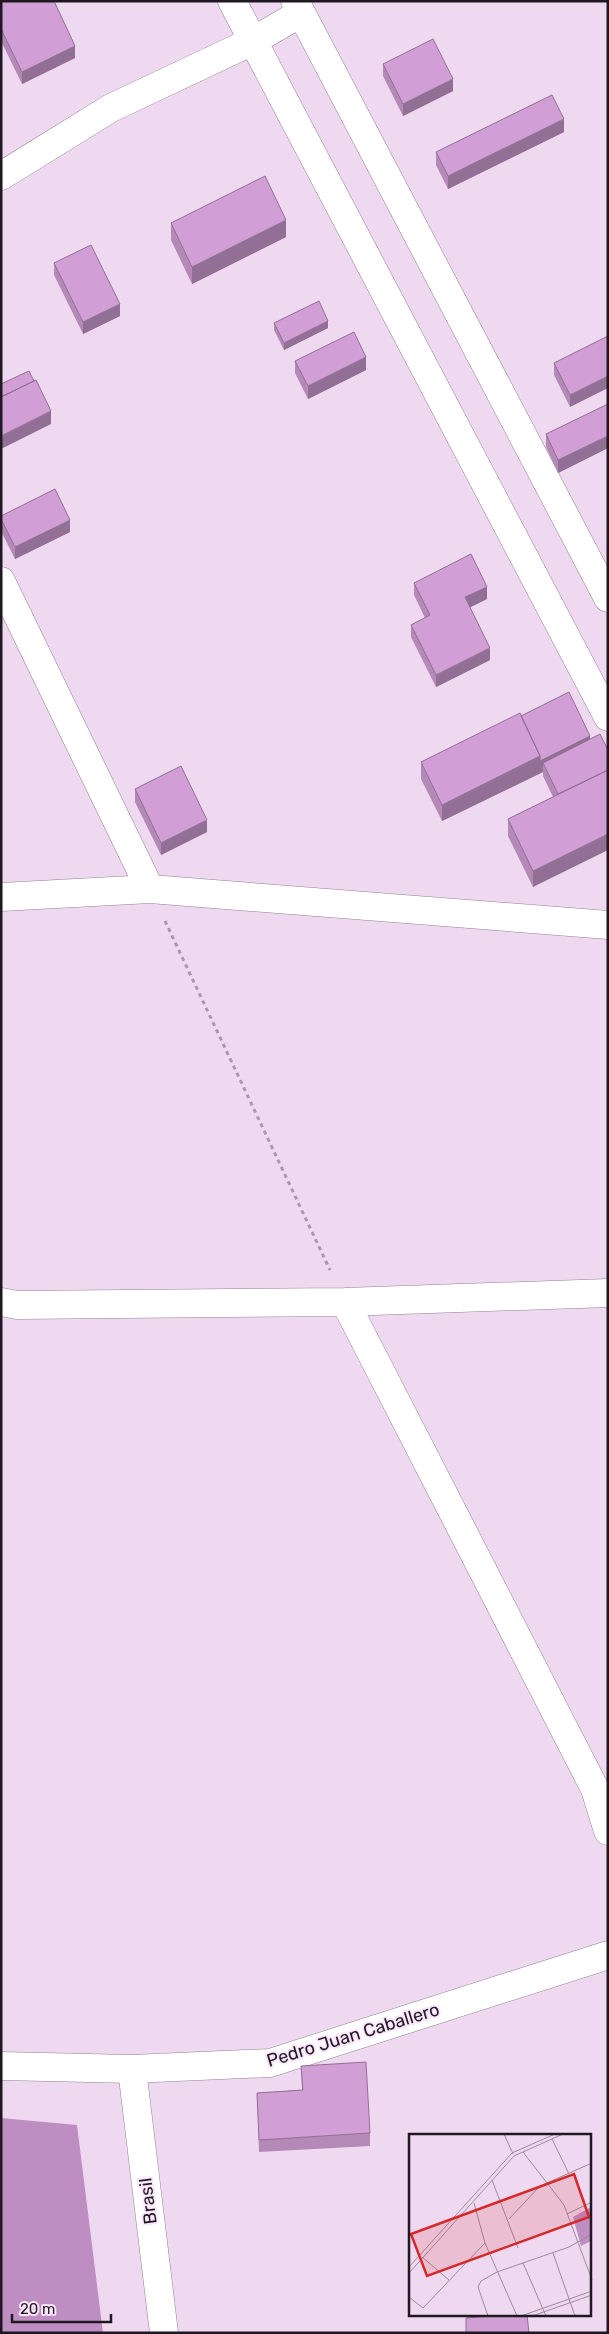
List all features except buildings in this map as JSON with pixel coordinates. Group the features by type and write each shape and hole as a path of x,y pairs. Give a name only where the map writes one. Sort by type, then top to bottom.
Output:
{"street":[{"path":"232,1 608,716"},
{"path":"1,176 111,108 253,40 298,7 608,598"},
{"path":"1,581 150,889"},
{"path":"1,897 150,889 608,925"},
{"path":"1,1302 27,1304 345,1302 608,1294"},
{"path":"345,1302 595,1789 608,1831"},
{"name":"Pedro Juan Caballero","path":"1,2066 132,2069 270,2063 608,1955"},
{"name":"Brasil","path":"132,2069 164,2333"}],"path":[{"path":"150,889 345,1302"}],"shaded area":[{"path":"1,2118 77,2125 103,2333 1,2333"}]}
